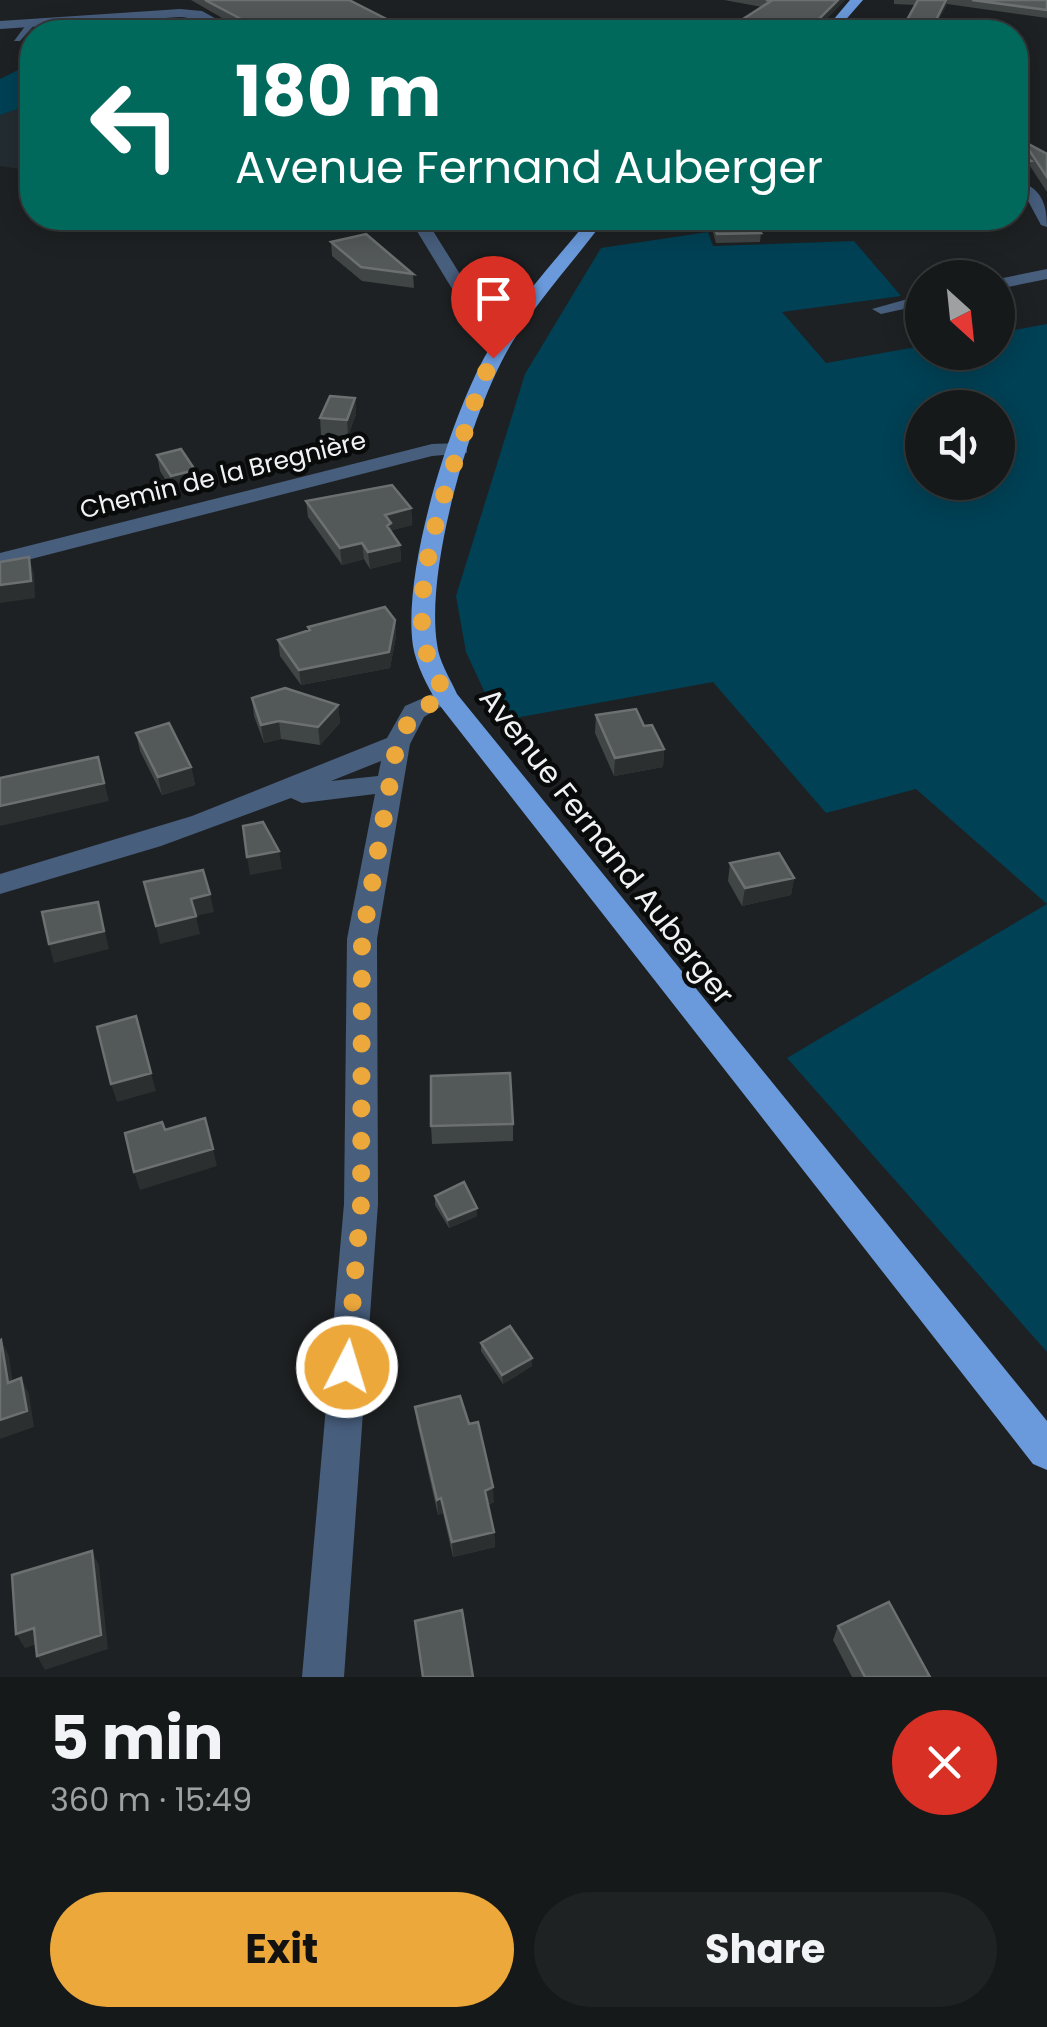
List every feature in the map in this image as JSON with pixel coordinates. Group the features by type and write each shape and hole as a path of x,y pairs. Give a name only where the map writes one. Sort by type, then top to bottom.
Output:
{"main road":[{"path":"839,20 857,0"},
{"name":"Avenue Fernand Auberger","path":"589,230 501,346 480,385 426,564 422,605 425,648 446,696 1047,1451"}],"street":[{"path":"65,20 180,13 198,14 210,20"},
{"path":"1028,192 1047,222"},
{"path":"424,230 491,339 501,346"},
{"path":"1015,281 1047,274"},
{"path":"881,309 905,304"},
{"name":"Chemin de la Bregnière","path":"0,560 432,450 460,449"},
{"path":"322,1677 361,1204 362,940 397,744 414,712 446,696"},
{"path":"0,884 92,862 270,797 397,744"},
{"path":"270,797 390,783"}],"lane":[{"path":"17,39 20,36"}],"shaded area":[{"path":"20,69 20,108 0,115 0,79"},
{"path":"20,108 20,169 0,166 0,115"},
{"path":"708,232 713,246 854,241 901,296 782,312 826,363 905,349 905,370 1015,370 1015,330 1047,324 1047,904 916,789 826,813 713,682 498,721 466,652 456,596 525,374 601,248"},
{"path":"1047,904 1047,1352 787,1058"}],"building":[{"path":"205,0 349,0 388,20 241,20"},
{"path":"766,0 838,0 818,20 742,20 771,1"},
{"path":"918,0 946,0 936,20 907,20"},
{"path":"972,0 1047,0 1047,10"},
{"path":"1028,144 1047,154 1047,177 1028,148"},
{"path":"716,230 761,233 717,234"},
{"path":"366,234 413,274 361,267 331,242"},
{"path":"330,396 355,398 347,420 320,418"},
{"path":"181,449 195,470 171,476 157,455"},
{"path":"392,485 411,508 385,515 391,523 387,526 400,545 368,552 362,543 340,548 306,501"},
{"path":"29,557 31,581 0,585 0,562"},
{"path":"385,607 395,620 389,652 299,670 278,640 310,630 308,627"},
{"path":"285,688 338,705 318,727 279,721 261,725 252,698"},
{"path":"636,709 644,726 652,725 664,749 615,758 596,715"},
{"path":"169,723 191,767 158,777 136,733"},
{"path":"98,757 104,783 0,806 0,778"},
{"path":"263,822 279,851 247,857 243,826"},
{"path":"779,853 794,878 745,888 730,863"},
{"path":"203,870 210,894 191,899 196,916 156,926 144,882"},
{"path":"98,902 104,931 49,944 42,912"},
{"path":"136,1016 151,1073 111,1084 97,1027"},
{"path":"510,1073 513,1124 431,1126 431,1076"},
{"path":"205,1118 213,1149 134,1172 125,1133 162,1122 165,1130"},
{"path":"464,1182 477,1208 448,1220 435,1196"},
{"path":"510,1326 532,1358 502,1375 481,1343"},
{"path":"0,1341 8,1383 21,1378 27,1411 0,1420"},
{"path":"460,1396 469,1424 478,1422 493,1487 485,1491 494,1532 452,1542 441,1498 437,1500 415,1407"},
{"path":"92,1551 101,1635 37,1656 34,1628 16,1634 12,1575"},
{"path":"889,1602 930,1677 865,1677 838,1626"},
{"path":"462,1610 473,1677 423,1677 415,1621"}],"route":[{"path":"347,1367 361,1204 362,940 397,744 414,712 446,696 425,648 422,605 426,564 480,385 493,358"}]}
